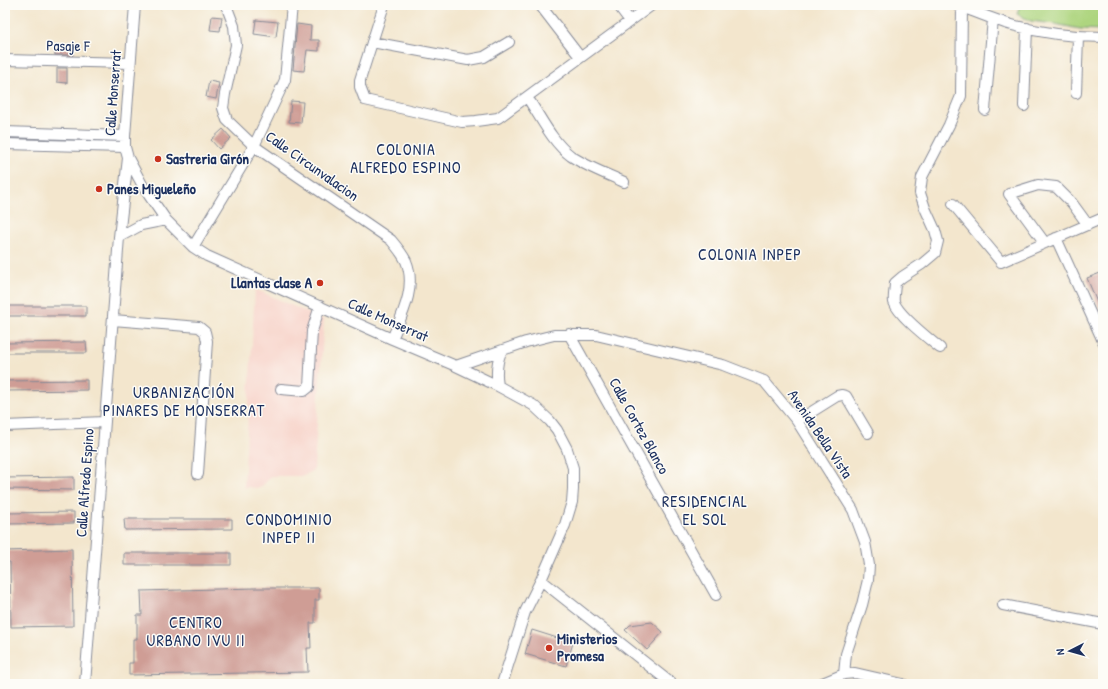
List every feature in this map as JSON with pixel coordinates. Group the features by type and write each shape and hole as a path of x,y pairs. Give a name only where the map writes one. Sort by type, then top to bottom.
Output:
{"street":[{"name":"Calle Monserrat","path":"135,5 125,147 128,158 144,188 166,220 193,247 207,256 456,366 533,405 550,421 567,448 573,468 573,489 569,515 541,580 525,612 502,684"},
{"name":"Calle Circunvalacion","path":"226,5 234,26 236,45 223,108 227,120 254,146 391,240 406,260 409,275 406,309 392,339"},
{"path":"193,247 254,146 285,80 292,5"},
{"path":"384,5 360,80 360,87 365,100 462,122 498,118 652,5"},
{"path":"540,5 580,57"},
{"path":"618,5 630,21"},
{"path":"940,348 904,316 894,302 895,283 935,253 938,241 920,193 922,176 950,125 961,96 959,6 993,19 1027,28 1078,37 1103,37"},
{"path":"986,110 993,19"},
{"path":"1024,106 1027,28"},
{"path":"1076,93 1078,37"},
{"path":"372,42 468,60 484,57 509,42"},
{"name":"Pasaje F","path":"5,60 130,63"},
{"path":"527,97 560,146 572,156 624,182"},
{"path":"5,132 125,136"},
{"path":"5,144 125,147"},
{"name":"Calle Alfredo Espino","path":"85,684 119,237 128,158"},
{"path":"1045,243 1009,194 1038,185 1056,187 1072,203 1088,225"},
{"path":"952,204 1001,262 1103,218"},
{"path":"119,237 141,225 166,220"},
{"path":"1056,238 1103,341"},
{"path":"281,389 304,391 309,387 312,331 320,306"},
{"path":"113,320 199,328 205,332 207,341 198,474"},
{"name":"Avenida Bella Vista","path":"456,366 554,334 596,335 730,368 764,381 797,421 853,510 868,554 869,572 867,585 846,654 844,674"},
{"name":"Calle Cortez Blanco","path":"570,334 716,595"},
{"path":"498,386 496,369 502,352"},
{"path":"797,421 837,396 842,395 846,396 868,433"},
{"path":"5,426 105,422"},
{"path":"541,580 672,684"},
{"path":"1003,605 1103,624"},
{"path":"820,684 844,674 855,673 903,684"}],"shaded area":[{"path":"255,289 324,320 314,469 304,476 272,476 260,488 244,487"}],"green space":[{"path":"1020,5 1103,5 1103,30 1080,29 1031,21 1017,14"}],"building":[{"path":"212,16 222,17 220,31 210,30"},
{"path":"256,20 278,22 276,37 254,34"},
{"path":"297,24 311,26 310,40 319,40 319,51 307,50 304,71 293,70"},
{"path":"55,46 74,47 73,55 55,55"},
{"path":"57,68 67,68 67,83 57,82"},
{"path":"209,81 219,83 216,99 206,97"},
{"path":"291,101 303,102 301,123 289,122"},
{"path":"223,129 231,138 219,149 211,140"},
{"path":"1103,272 1103,317 1087,278"},
{"path":"5,306 86,306 86,316 5,316"},
{"path":"86,342 87,353 5,353 5,343"},
{"path":"87,380 87,390 5,391 5,381"},
{"path":"74,477 74,490 5,489 5,478"},
{"path":"74,512 74,523 5,524 5,513"},
{"path":"124,519 232,519 232,529 125,530"},
{"path":"72,549 73,626 11,627 10,562 5,562 5,551"},
{"path":"124,553 231,553 231,565 124,565"},
{"path":"319,588 319,600 315,600 315,623 310,623 311,648 307,648 308,672 129,675 129,663 133,663 133,639 137,639 137,615 142,615 141,591"},
{"path":"652,622 663,632 647,650 625,630 630,625"},
{"name":"Ministerios Promesa","path":"532,630 573,643 566,666 525,654"}],"place":[{"name":"Sastreria Girón","path":"158,159"},
{"name":"Panes Migueleño","path":"99,189"},
{"name":"Llantas clase A","path":"320,283"},
{"name":"Ministerios Promesa","path":"549,648"}],"district":[{"name":"COLONIA ALFREDO ESPINO","path":"406,158"},
{"name":"COLONIA INPEP","path":"750,254"},
{"name":"URBANIZACIÓN PINARES DE MONSERRAT","path":"184,401"},
{"name":"RESIDENCIAL EL SOL","path":"705,510"},
{"name":"CONDOMINIO INPEP II","path":"289,528"},
{"name":"CENTRO URBANO IVU II","path":"196,631"}]}
